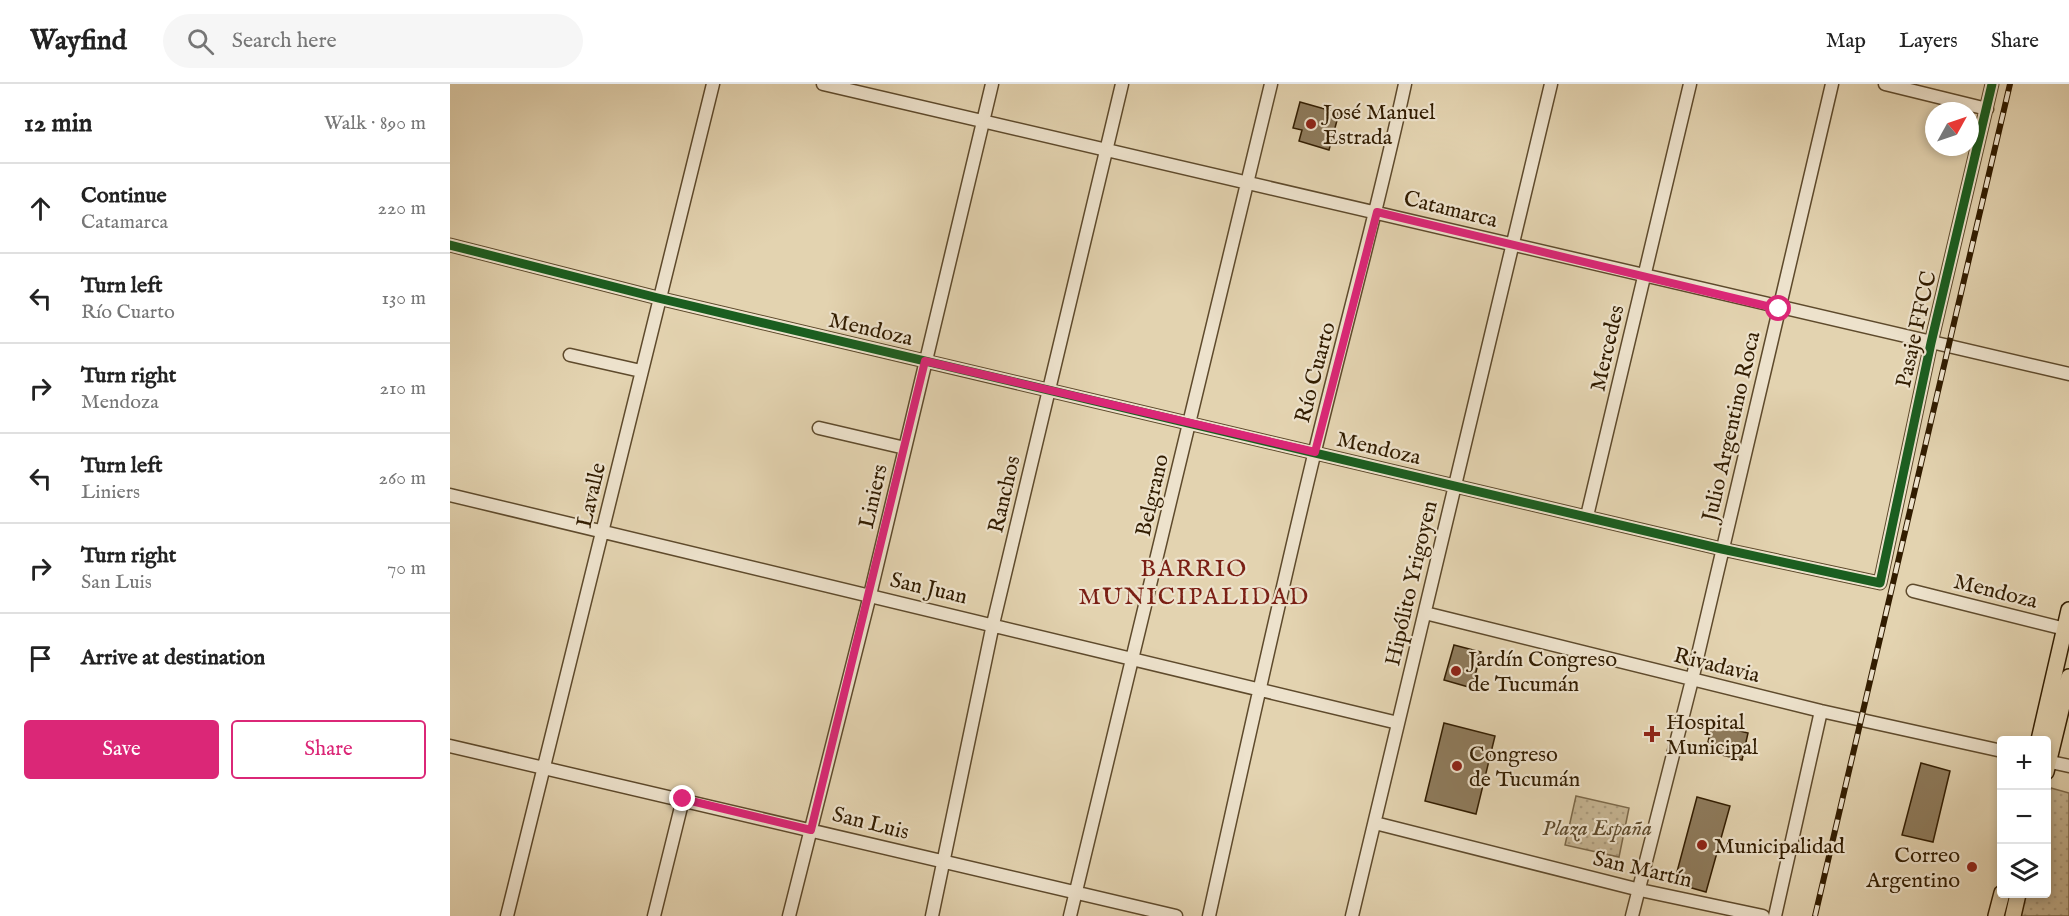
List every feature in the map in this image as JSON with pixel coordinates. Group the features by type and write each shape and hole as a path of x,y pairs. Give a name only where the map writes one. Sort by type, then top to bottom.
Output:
{"main road":[{"path":"2040,736 2067,629 2069,610"},
{"path":"2051,749 2069,677"},
{"path":"1996,916 2000,898"},
{"path":"2013,916 2017,898"}],"street":[{"name":"Lavalle","path":"507,916 603,531 658,298 713,84"},
{"name":"Catamarca","path":"823,84 1377,212 1779,309 2069,374"},
{"name":"Liniers","path":"789,916 870,595 992,84"},
{"name":"Ranchos","path":"932,916 993,624 1122,84"},
{"name":"Belgrano","path":"1070,916 1271,84"},
{"name":"Río Cuarto","path":"1209,916 1259,688 1315,452 1377,212 1405,84"},
{"name":"Hipólito Yrigoyen","path":"1352,916 1551,84"},
{"name":"Mercedes","path":"1587,516 1690,84"},
{"name":"Julio Argentino Roca","path":"1632,916 1692,680 1832,84"},
{"path":"1885,84 1987,109"},
{"name":"Pasaje FFCC","path":"1880,583 1931,343 1992,84"},
{"name":"Mendoza","path":"450,245 658,298 1722,549 1880,583"},
{"path":"570,355 641,371"},
{"path":"819,428 904,448"},
{"name":"San Juan","path":"450,495 1398,723"},
{"name":"Mendoza","path":"1913,591 2067,629"},
{"name":"Rivadavia","path":"1425,613 1821,711 1997,750"},
{"path":"1775,916 1821,711"},
{"name":"San Luis","path":"450,746 544,766 1176,916"},
{"path":"2051,765 2069,766"},
{"path":"654,916 683,799"},
{"name":"San Martín","path":"1375,823 1640,890 1763,916"}],"green space":[{"path":"2051,788 2069,793 2069,916 2020,916 2025,898 2051,898"},
{"name":"Plaza España","path":"1576,796 1629,808 1619,857 1565,845"}],"building":[{"path":"1300,102 1339,113 1329,150 1299,141 1302,130 1293,128"},
{"path":"1454,645 1481,652 1472,688 1444,680"},
{"path":"1444,723 1495,736 1476,814 1425,801"},
{"path":"1712,724 1748,733 1742,760 1706,751"},
{"path":"1921,763 1950,771 1933,842 1902,835"},
{"name":"Municipalidad","path":"1697,797 1730,806 1706,892 1674,883"}],"railway":[{"path":"1815,916 2010,84"}],"cycle path":[{"path":"450,245 658,298 1722,549 1880,583 1931,343 1992,84"}],"place":[{"name":"José Manuel Estrada","path":"1311,124"},
{"name":"Jardín Congreso de Tucumán","path":"1456,671"},
{"name":"Hospital Municipal","path":"1652,734"},
{"name":"Congreso de Tucumán","path":"1457,766"},
{"name":"Municipalidad","path":"1702,845"},
{"name":"Correo Argentino","path":"1972,867"}],"district":[{"name":"BARRIO MUNICIPALIDAD","path":"1194,582"}],"route":[{"path":"683,799 811,830 870,595 925,361 1315,452 1377,212 1779,309"}]}
